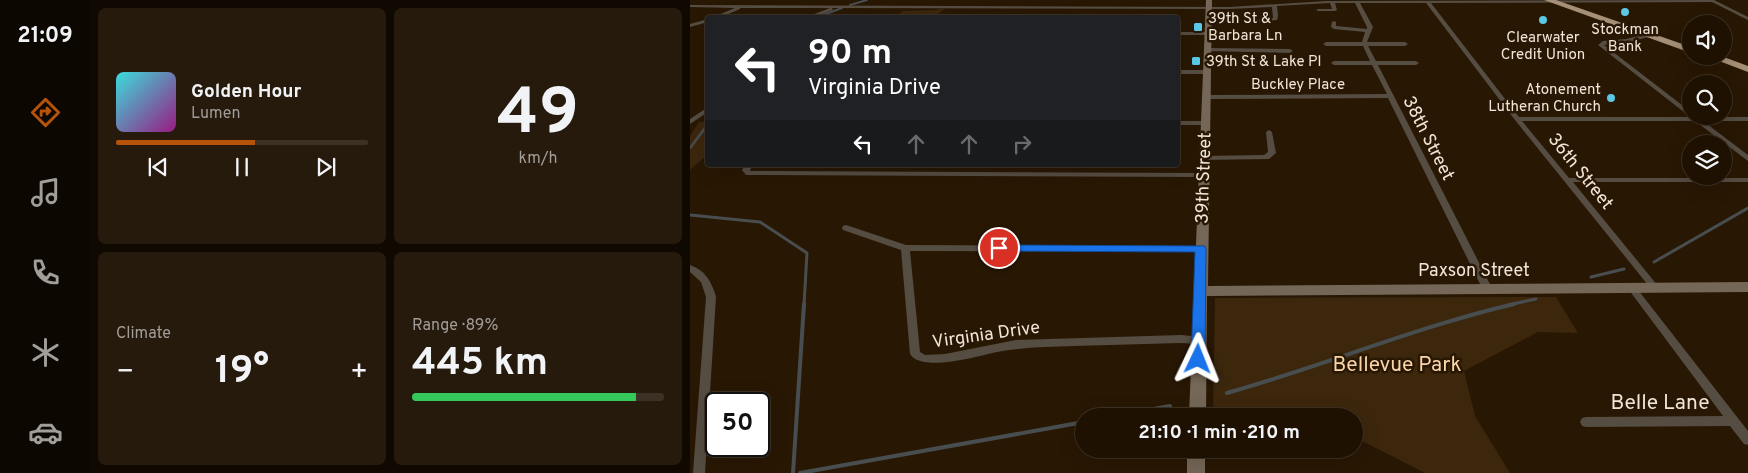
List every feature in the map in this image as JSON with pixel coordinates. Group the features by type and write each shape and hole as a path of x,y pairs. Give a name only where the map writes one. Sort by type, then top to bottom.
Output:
{"highway":[{"path":"1550,1 1682,47"},
{"path":"1732,64 1748,69"}],"main road":[{"name":"39th Street","path":"1197,408 1208,4"},
{"name":"Paxson Street","path":"1200,291 1748,288"},
{"path":"1196,458 1196,473"}],"street":[{"path":"721,15 765,0"},
{"path":"814,15 860,0"},
{"path":"1037,7 1042,0"},
{"path":"1122,7 1125,0"},
{"path":"690,6 1122,7 1208,4 1274,5 1300,2 1712,0 1748,19"},
{"path":"1318,10 1335,10 1332,2"},
{"path":"1357,2 1370,27 1365,44"},
{"name":"36th Street","path":"1428,2 1517,119 1655,288"},
{"path":"1257,21 1275,19 1274,5"},
{"path":"690,26 705,21"},
{"path":"1334,22 1334,26 1368,31"},
{"path":"1180,34 1207,34"},
{"path":"1650,35 1632,40 1603,43 1601,45 1682,108"},
{"path":"1326,44 1405,44"},
{"name":"38th Street","path":"1365,44 1487,288"},
{"path":"1207,50 1290,51"},
{"path":"1334,63 1416,63"},
{"path":"1180,72 1206,72"},
{"name":"Buckley Place","path":"1205,97 1391,96"},
{"path":"690,122 705,110"},
{"path":"1517,119 1682,117"},
{"path":"1732,118 1748,119"},
{"path":"1180,123 1204,123"},
{"path":"1704,125 1748,159"},
{"path":"1203,158 1266,157 1272,153 1269,132"},
{"path":"748,167 746,170 749,173 1203,175"},
{"path":"911,174 916,167"},
{"path":"1566,180 1748,180"},
{"path":"846,228 905,248 1200,249"},
{"name":"Virginia Drive","path":"905,248 915,354 924,359 945,358 1016,344 1198,340"},
{"path":"690,268 701,274 709,284 711,297 699,473"},
{"path":"1632,288 1748,440"},
{"name":"Belle Lane","path":"1586,422 1733,421"}],"green space":[{"path":"944,9 937,15 898,15 903,11"},
{"path":"699,122 705,122 705,157 690,170 690,136"},
{"name":"Bellevue Park","path":"1556,297 1578,333 1538,332 1464,371 1475,416 1510,473 1425,473 1363,442 1363,408 1213,408 1215,298"}],"waterway":[{"path":"850,5 867,0"},
{"path":"823,15 842,8"},
{"path":"690,148 705,128"},
{"path":"1654,262 1748,208"},
{"path":"690,215 760,222 807,253 804,305"},
{"path":"1591,277 1624,269"},
{"path":"1508,305 1536,299"},
{"path":"793,473 804,304"},
{"path":"1227,393 1405,335 1514,304"},
{"path":"1159,408 1170,406"},
{"path":"800,473 1075,424"}],"place":[{"name":"Stockman Bank","path":"1625,12"},
{"name":"Clearwater Credit Union","path":"1543,20"},
{"name":"39th St & Barbara Ln","path":"1198,27"},
{"name":"39th St & Lake Pl","path":"1196,61"},
{"name":"Atonement Lutheran Church","path":"1611,98"}],"route":[{"path":"999,248 1200,249 1198,359"}]}
